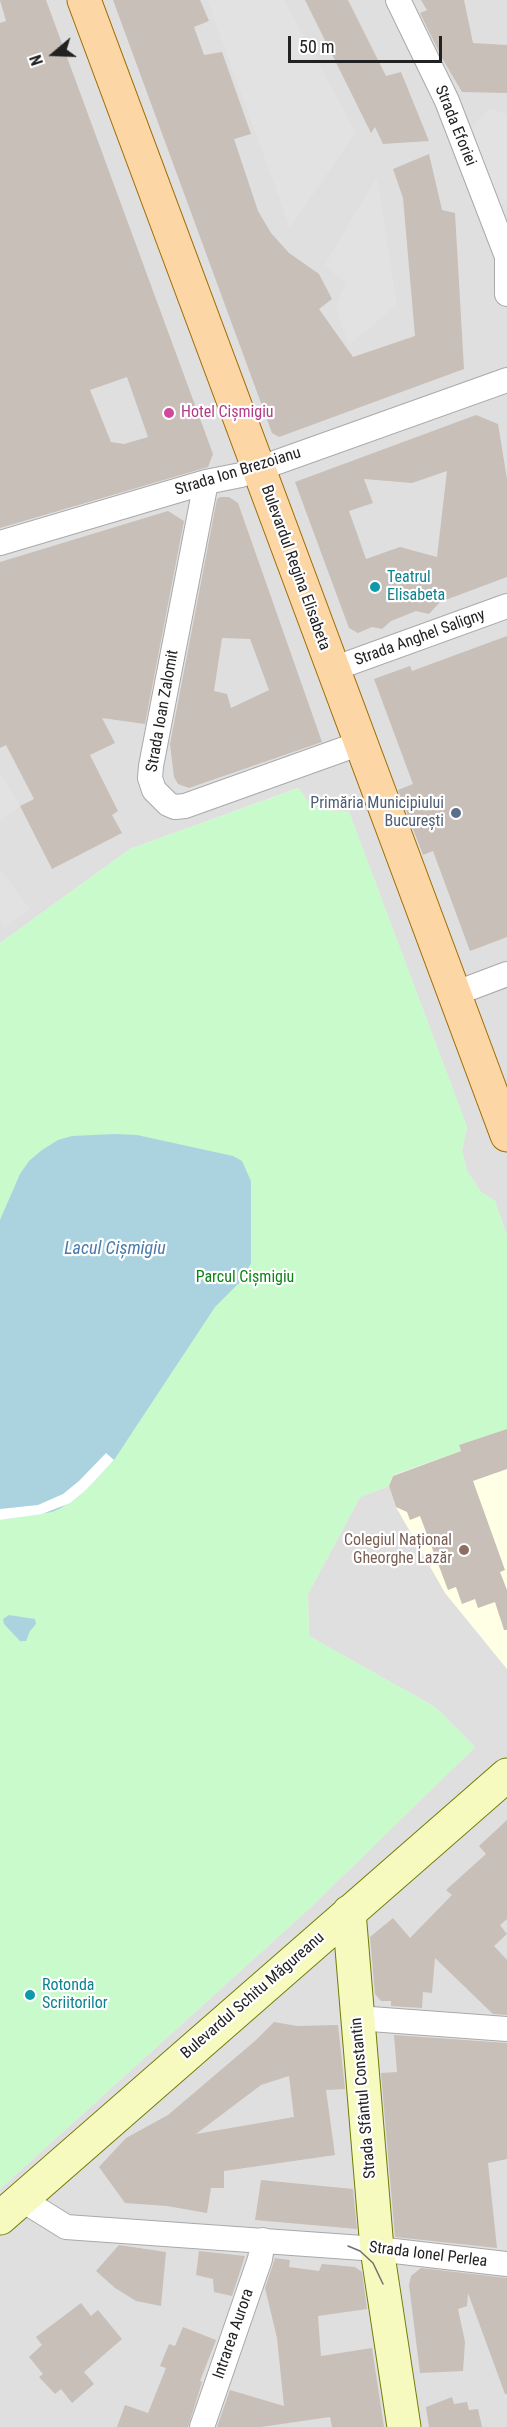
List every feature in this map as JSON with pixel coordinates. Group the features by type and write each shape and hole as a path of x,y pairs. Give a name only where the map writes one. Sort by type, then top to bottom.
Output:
{"main road":[{"name":"Bulevardul Regina Elisabeta","path":"84,0 507,1136"},
{"name":"Bulevardul Schitu Măgureanu","path":"11,2209 507,1774"},
{"name":"Strada Sfântul Constantin","path":"349,1912 357,2018 363,2248 383,2284 404,2427"}],"street":[{"name":"Strada Eforiei","path":"398,0 447,101 507,254 507,294"},
{"name":"Strada Ion Brezoianu","path":"0,543 206,482 241,475 507,380"},
{"name":"Strada Ioan Zalomit","path":"206,482 151,766 150,778 154,790 168,804 175,807 185,806 361,743"},
{"name":"Strada Anghel Saligny","path":"333,669 507,606"},
{"path":"454,994 507,974"},
{"path":"357,2018 507,2029"},
{"name":"Strada Ionel Perlea","path":"11,2209 66,2227 363,2248 507,2264"},
{"name":"Intrarea Aurora","path":"202,2427 260,2259 263,2240"}],"shaded area":[{"path":"0,0 507,0 507,1236 495,1201 481,1192 467,1171 462,1151 467,1127 349,812 325,810 309,803 298,788 130,849 0,943"},
{"path":"207,0 284,0 356,132 290,228"},
{"path":"490,109 507,114 507,195 506,201 495,212 466,132"},
{"path":"377,177 397,305 349,345 336,307 346,282 324,266"},
{"path":"0,774 20,806 0,821"},
{"path":"0,869 30,909 5,928 0,922"},
{"path":"507,1429 507,2427 0,2427 0,2189 311,1907 475,1747 435,1707 309,1636 308,1594 360,1497 389,1486"},
{"name":"Colegiul Național Gheorghe Lazăr","path":"507,1429 507,1669 445,1593 396,1507 389,1486 393,1476 460,1451 459,1445"}],"green space":[{"name":"Parcul Cișmigiu","path":"299,788 309,803 325,810 349,812 467,1127 462,1151 467,1171 481,1192 495,1201 507,1236 507,1429 459,1445 461,1451 393,1475 389,1486 360,1497 308,1594 309,1636 435,1707 475,1747 311,1907 0,2189 0,943 130,849"}],"water":[{"name":"Lacul Cișmigiu","path":"137,1135 233,1156 242,1161 251,1181 251,1263 243,1279 215,1307 114,1460 87,1489 52,1512 0,1520 0,1220 20,1174 29,1161 42,1150 58,1140 72,1136"},
{"path":"9,1615 35,1619 36,1624 26,1641 20,1641 4,1624 3,1619"}],"pier":[{"path":"106,1453 114,1460 87,1489 70,1503 42,1514 0,1520 0,1509 38,1505 63,1494"}],"building":[{"path":"0,0 46,0 213,454 208,467 0,528 0,23 6,21","holes":["127,377 148,437 124,444 111,442 90,390"]},
{"path":"113,0 200,0 209,21 194,27 204,55 222,52 251,134 234,139 258,211 271,233 289,253 319,274 332,299 319,309 353,357 415,336 403,198 393,169 429,154 442,210 455,213 464,369 279,437 272,433"},
{"path":"305,0 348,0 386,76 401,72 429,141 383,144 375,127 371,133"},
{"path":"421,0 464,0 473,43 507,45 507,93 462,92 420,13 427,10"},
{"path":"476,415 498,424 507,479 507,577 440,602 429,614 416,611 391,621 382,629 372,627 358,633 349,628 295,482","holes":["447,471 437,557 400,547 366,559 349,511 373,503 364,479 412,483"]},
{"path":"229,497 238,503 322,742 189,788 178,784 174,777 170,744 217,499","holes":["222,638 250,639 269,690 231,708 227,694 214,691"]},
{"path":"168,511 184,521 145,724 102,718 115,743 90,755 118,811 112,815 122,833 52,869 20,806 34,799 6,745 0,748 0,562"},
{"name":"Primăria Municipiului București","path":"507,636 507,937 470,951 433,851 423,855 398,790 413,784 374,679 410,666 412,671"},
{"name":"Colegiul Național Gheorghe Lazăr","path":"507,1429 507,1469 473,1481 505,1570 500,1572 507,1590 507,1630 504,1630 495,1602 478,1608 475,1599 462,1604 456,1587 448,1590 420,1516 410,1520 407,1512 396,1507 389,1486 393,1476 461,1451 459,1445"},
{"path":"507,1820 507,1919 500,1925 507,1934 494,1946 507,1960 507,2015 493,2014 435,1958 432,1993 423,1992 422,2008 391,2006 391,2001 381,2001 375,1994 370,1937 393,1918 410,1938 452,1895 446,1890 486,1854 479,1846"},
{"path":"274,2022 297,2026 338,2025 345,2089 326,2090 335,2155 224,2171 224,2188 211,2188 207,2213 167,2206 125,2203 99,2167 126,2138 168,2115","holes":["289,2076 294,2117 196,2134 261,2085"]},
{"path":"394,2035 507,2043 507,2159 488,2163 497,2248 395,2237 381,2073 397,2072"},
{"path":"261,2180 353,2189 357,2229 255,2220"},
{"path":"119,2245 166,2252 161,2306 136,2301 115,2288 96,2271"},
{"path":"199,2251 245,2256 232,2296 214,2292 213,2279 196,2275"},
{"path":"275,2258 290,2260 289,2267 319,2271 322,2264 355,2267 362,2272 367,2309 318,2316 321,2356 372,2348 384,2427 332,2427 330,2417 261,2427 217,2427 230,2390 284,2406 277,2338 265,2288"},
{"path":"421,2268 507,2278 507,2394 505,2394 468,2293 467,2306 458,2309 465,2342 463,2371 420,2373 409,2285 411,2276"},
{"path":"81,2303 91,2316 98,2310 122,2339 84,2372 94,2384 72,2403 61,2389 55,2394 39,2377 43,2374 29,2357 42,2345 36,2337"},
{"path":"183,2327 216,2340 200,2381 202,2382 188,2427 117,2427 125,2405 148,2413 166,2368 160,2366 169,2344 175,2346"},
{"path":"452,2397 454,2404 467,2402 469,2410 478,2409 482,2427 429,2427 426,2407"}],"tram line":[{"path":"348,2246 360,2251 373,2263 383,2284"}],"place":[{"name":"Hotel Cișmigiu","path":"169,413"},
{"name":"Teatrul Elisabeta","path":"375,587"},
{"name":"Primăria Municipiului București","path":"456,813"},
{"name":"Colegiul Național Gheorghe Lazăr","path":"464,1550"},
{"name":"Rotonda Scriitorilor","path":"30,1995"}]}
